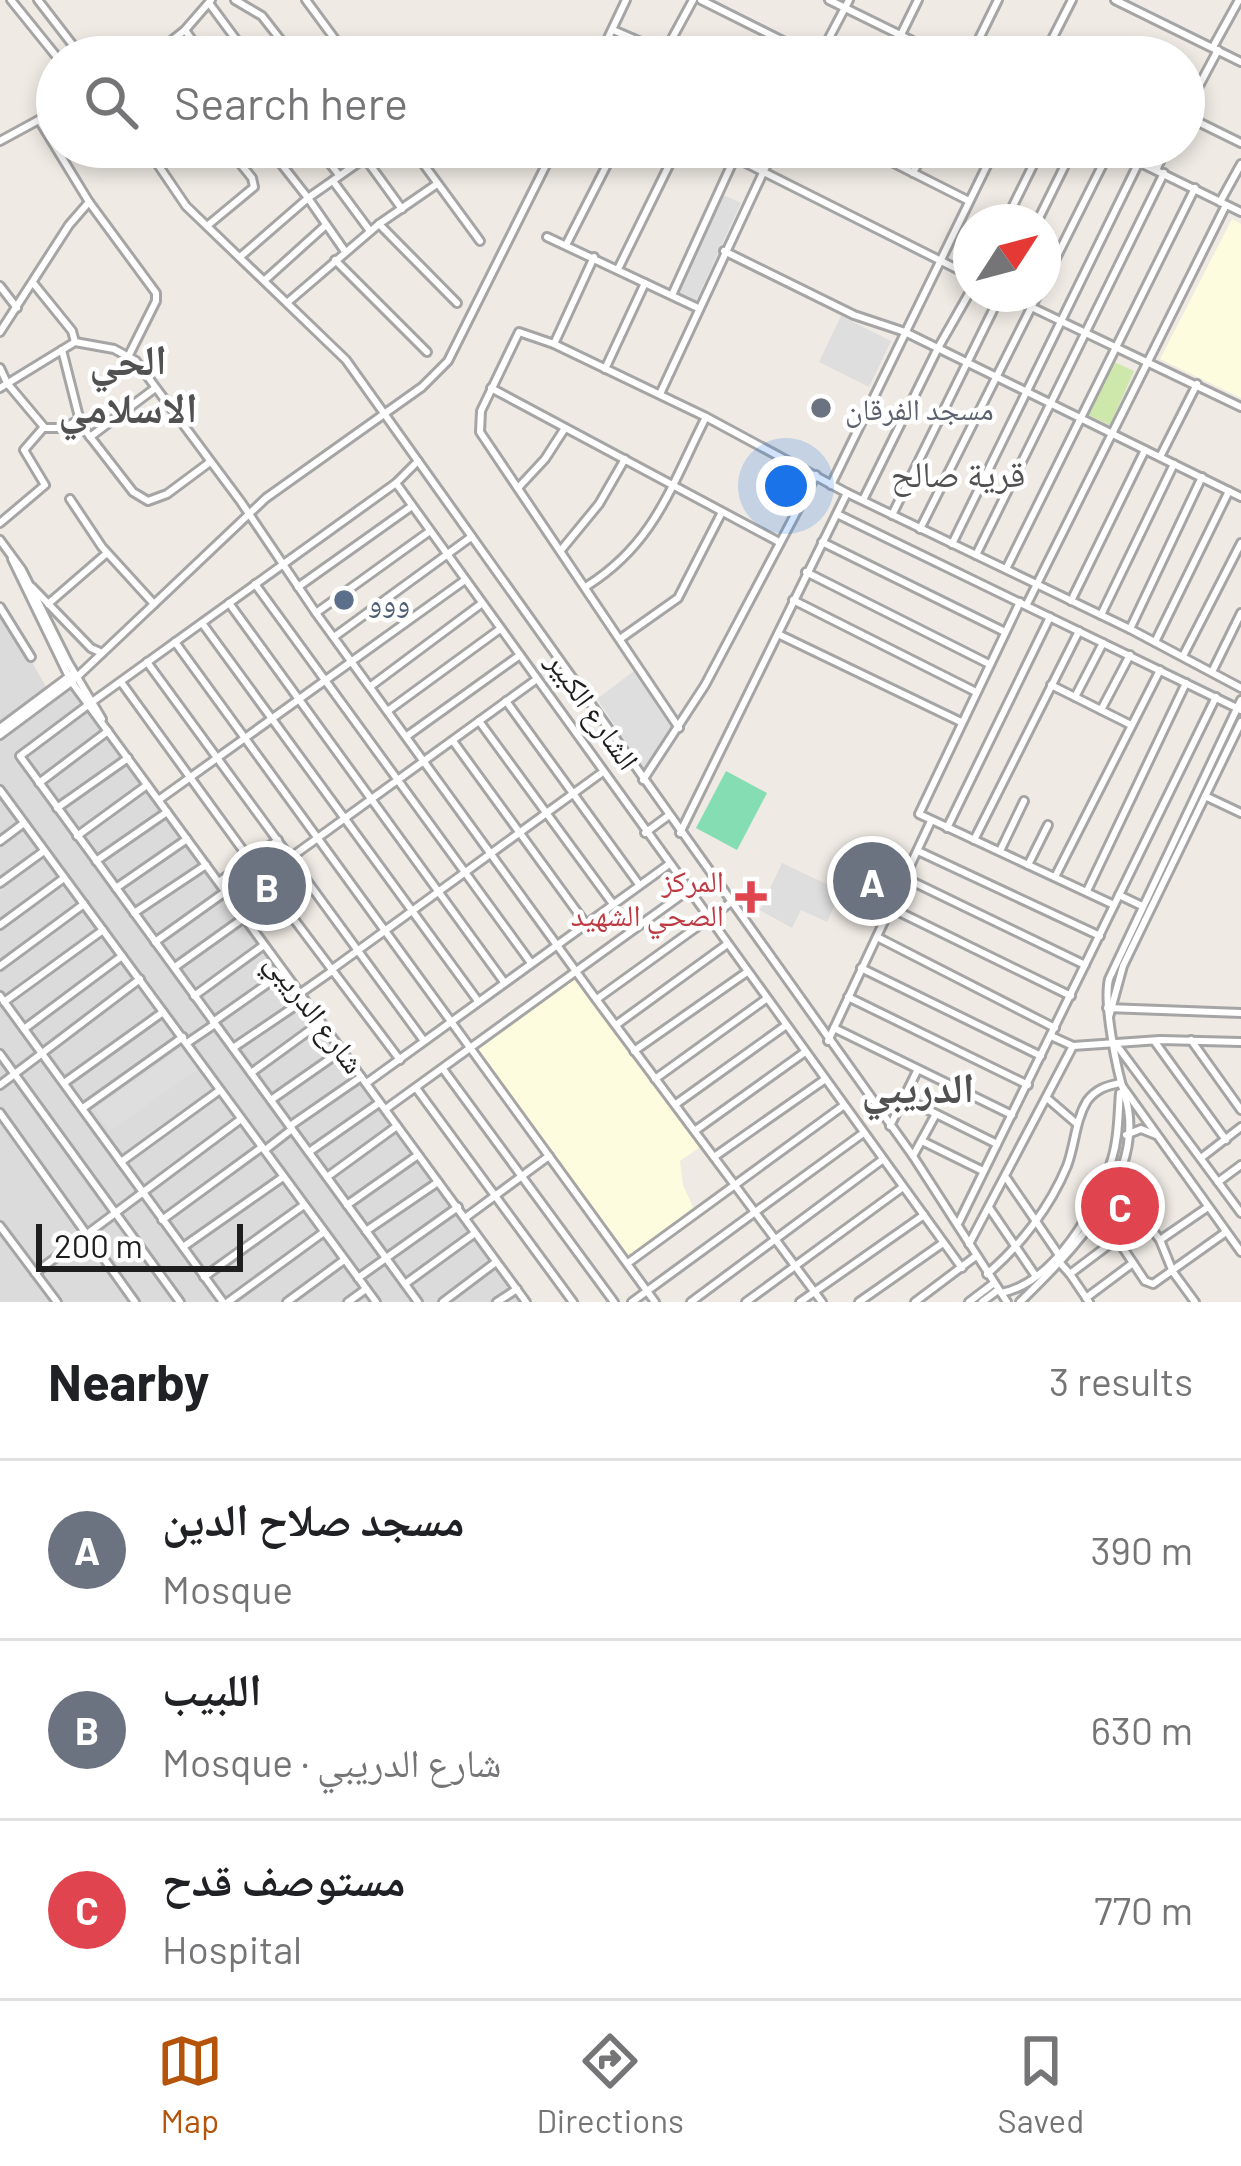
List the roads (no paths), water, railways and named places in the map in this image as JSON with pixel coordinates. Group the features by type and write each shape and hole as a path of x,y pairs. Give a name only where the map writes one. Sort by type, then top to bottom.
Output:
{"street":[{"path":"11,0 41,36"},
{"path":"38,0 66,36"},
{"path":"235,0 262,16 278,36"},
{"path":"306,0 333,36"},
{"path":"610,36 626,0"},
{"path":"675,36 697,0 773,36"},
{"path":"829,0 847,4 900,36 917,0"},
{"path":"980,36 998,0"},
{"path":"1053,36 1072,0"},
{"path":"1115,0 1190,36"},
{"path":"1141,12 1148,0"},
{"path":"1205,72 1239,0"},
{"path":"178,36 210,1 234,36"},
{"path":"829,36 847,4"},
{"path":"185,30 189,36"},
{"path":"613,30 626,36"},
{"path":"1205,44 1241,62"},
{"path":"0,141 36,122"},
{"path":"1205,125 1241,143"},
{"path":"1114,905 918,812 989,664 1037,584 1241,164"},
{"path":"68,168 156,293 129,356"},
{"name":"الشارع الكبير","path":"158,168 207,226 346,360 913,1156 1007,1302"},
{"path":"207,226 254,187 244,168"},
{"path":"284,168 344,251"},
{"path":"330,168 370,231"},
{"path":"240,257 350,168"},
{"path":"372,168 402,209"},
{"path":"426,168 480,241"},
{"path":"0,732 102,653 249,513 422,387 448,361 544,168"},
{"path":"566,245 605,168"},
{"path":"618,269 668,168"},
{"path":"672,295 730,168"},
{"path":"759,168 953,267"},
{"path":"905,168 969,201"},
{"path":"913,172 915,168"},
{"path":"831,484 986,168"},
{"path":"1014,204 1032,168"},
{"path":"1046,204 1064,168"},
{"path":"1061,247 1100,168"},
{"path":"952,544 1136,168"},
{"path":"1153,168 1241,212"},
{"path":"976,555 1087,331 1161,168"},
{"path":"659,395 763,170"},
{"path":"288,302 344,251 437,184"},
{"path":"1006,569 1195,188"},
{"path":"0,332 69,224 89,202"},
{"path":"379,224 457,303"},
{"path":"265,280 326,225"},
{"path":"547,237 698,308"},
{"path":"724,251 854,315 938,348 1241,496"},
{"path":"554,344 593,257"},
{"path":"335,260 427,352"},
{"path":"604,369 645,283"},
{"path":"34,284 72,331 75,342"},
{"path":"0,286 17,308"},
{"path":"863,501 958,312"},
{"path":"892,515 993,312"},
{"path":"920,529 1029,312"},
{"path":"1043,312 1241,406"},
{"path":"680,728 480,432 481,411 519,332 706,417 847,493 1130,629 1241,688"},
{"path":"4,386 75,342 129,356 249,513 424,763 822,1302"},
{"path":"62,350 80,420 133,492 148,501 167,494 210,462"},
{"path":"0,368 4,386 44,428 63,428 80,420"},
{"path":"1160,458 1197,384"},
{"path":"491,388 779,542"},
{"path":"91,436 154,389"},
{"path":"587,586 621,564 641,543 706,417"},
{"path":"0,523 43,490 43,480 24,450 44,428"},
{"path":"518,488 565,428"},
{"path":"1071,602 1145,450"},
{"path":"562,549 599,504 625,459"},
{"path":"418,461 396,484 20,755 418,1302"},
{"path":"1101,615 1174,464"},
{"path":"643,780 680,728 732,637 816,476"},
{"path":"1130,629 1202,477"},
{"path":"396,484 962,1268"},
{"path":"1155,642 1229,490"},
{"path":"680,832 847,493"},
{"path":"70,499 107,553 154,604"},
{"path":"298,587 412,506"},
{"path":"620,639 678,598 722,512"},
{"path":"837,514 1240,706 1112,969 1110,1011 1127,1119 1115,1180 1094,1222 1020,1302"},
{"path":"316,613 430,531"},
{"path":"334,638 472,538"},
{"path":"0,540 47,604 102,653"},
{"path":"822,542 1006,632"},
{"path":"1184,656 1241,543"},
{"path":"47,604 107,553"},
{"path":"12,559 75,676"},
{"path":"806,572 989,664"},
{"path":"160,799 464,580"},
{"path":"30,584 75,676"},
{"path":"255,584 531,963"},
{"path":"793,600 976,692"},
{"path":"229,603 504,982"},
{"path":"371,686 481,604"},
{"path":"0,607 31,657"},
{"path":"1212,672 1241,613"},
{"path":"947,828 1050,617"},
{"path":"202,622 478,1000"},
{"path":"389,710 500,629"},
{"path":"974,840 1079,631"},
{"path":"778,634 962,722"},
{"path":"176,642 655,1302"},
{"path":"1075,697 1103,643"},
{"path":"407,736 520,655"},
{"path":"1101,710 1130,656"},
{"path":"148,662 424,1041"},
{"path":"1055,877 1160,670"},
{"name":"شارع الدريبي","path":"75,676 106,726 526,1302"},
{"path":"290,858 537,679"},
{"path":"121,682 250,860"},
{"path":"1086,892 1186,682"},
{"path":"1051,685 1131,725"},
{"path":"958,1222 1216,698"},
{"path":"506,701 640,884"},
{"path":"479,722 613,904"},
{"path":"1110,1011 1123,966 1241,722"},
{"path":"39,783 106,726"},
{"path":"452,741 586,924"},
{"path":"57,808 130,757"},
{"path":"233,1048 601,773"},
{"path":"77,836 149,783"},
{"path":"2,796 376,1302"},
{"path":"1205,796 1240,810"},
{"path":"1000,851 1024,801"},
{"path":"96,861 169,812"},
{"path":"645,833 668,816"},
{"path":"828,1041 931,821"},
{"path":"0,842 24,823"},
{"path":"1028,865 1048,825"},
{"path":"116,888 188,838"},
{"path":"220,881 278,840"},
{"path":"0,883 44,850"},
{"path":"918,851 1101,936"},
{"path":"134,913 208,865"},
{"path":"162,1220 291,1127 400,1060 668,865"},
{"path":"0,925 64,878"},
{"path":"905,878 1086,966"},
{"path":"174,968 304,879"},
{"path":"155,942 227,891"},
{"path":"309,1152 416,1088 687,892"},
{"path":"1119,895 1142,906"},
{"path":"278,898 400,1060"},
{"path":"596,999 730,903"},
{"path":"0,967 84,904"},
{"path":"891,908 1071,996"},
{"path":"103,930 2,999 140,1191 225,1302 323,1232"},
{"path":"877,937 1073,1046 1236,1042 1241,1055"},
{"path":"194,996 266,944"},
{"path":"616,1025 726,945"},
{"path":"24,1029 122,956"},
{"path":"861,968 1041,1056"},
{"path":"82,1109 285,971"},
{"path":"634,1051 747,972"},
{"path":"0,1085 140,980"},
{"path":"848,997 1028,1085"},
{"path":"655,1079 766,999"},
{"path":"1110,1011 1241,1013"},
{"path":"64,1083 163,1012"},
{"path":"251,1073 323,1021"},
{"path":"675,1105 785,1026"},
{"path":"834,1028 1012,1115"},
{"path":"1191,1040 1241,1111"},
{"path":"1115,1042 1240,1207"},
{"path":"1155,1042 1226,1140"},
{"path":"969,1244 1073,1046"},
{"path":"271,1100 344,1049"},
{"path":"694,1131 805,1052"},
{"path":"0,1054 180,1302"},
{"path":"443,1069 614,1302"},
{"path":"890,1126 917,1071"},
{"path":"714,1157 824,1080"},
{"path":"987,1274 1018,1246 1036,1220 1068,1163 1077,1124 1094,1093 1120,1087"},
{"path":"1120,1087 1241,1251"},
{"path":"969,1302 998,1289 1022,1287 1060,1260 1087,1218 1112,1162 1120,1087"},
{"path":"416,1088 573,1302"},
{"path":"120,1163 220,1090"},
{"path":"904,1098 997,1144"},
{"path":"1047,1099 1077,1124"},
{"path":"627,1263 843,1106"},
{"path":"0,1113 135,1302"},
{"path":"913,1156 936,1114"},
{"path":"35,1273 241,1118"},
{"path":"327,1178 399,1124"},
{"path":"1200,1158 1241,1127"},
{"path":"1126,1135 1142,1129 1156,1135"},
{"path":"632,1302 862,1134"},
{"path":"922,1142 985,1171"},
{"path":"347,1205 420,1153"},
{"path":"465,1218 549,1156"},
{"path":"691,1302 882,1160"},
{"path":"1218,1182 1241,1166"},
{"path":"183,1247 284,1177"},
{"path":"1006,1179 1088,1300 1133,1263"},
{"path":"366,1231 440,1180"},
{"path":"1115,1180 1160,1240 1173,1272 1195,1302"},
{"path":"746,1302 903,1187"},
{"path":"204,1276 304,1205"},
{"path":"358,1278 458,1207"},
{"path":"1160,1240 1208,1207"},
{"path":"989,1209 1035,1275"},
{"path":"800,1302 924,1215"},
{"path":"1070,1274 1143,1220"},
{"path":"0,1226 57,1302"},
{"path":"405,1284 475,1232"},
{"path":"1117,1239 1149,1284 1226,1232"},
{"path":"0,1245 10,1238"},
{"path":"859,1302 943,1243"},
{"path":"915,1302 976,1256"},
{"path":"287,1302 344,1260"},
{"path":"443,1302 496,1262"},
{"path":"348,1302 366,1288"},
{"path":"497,1302 517,1288"},
{"path":"982,1302 998,1289"}],"place":[{"name":"مسجد الفرقان","path":"821,408"},
{"name":"ووو","path":"344,600"},
{"name":"مسجد صلاح الدين","path":"872,881"},
{"name":"اللبيب","path":"267,886"},
{"name":"المركز الصحي الشهيد","path":"751,897"},
{"name":"مستوصف قدح","path":"1120,1206"}],"district":[{"name":"الحي الاسلامي","path":"128,382"},
{"name":"قرية صالح","path":"958,472"},
{"name":"الدريبي","path":"918,1086"}]}
